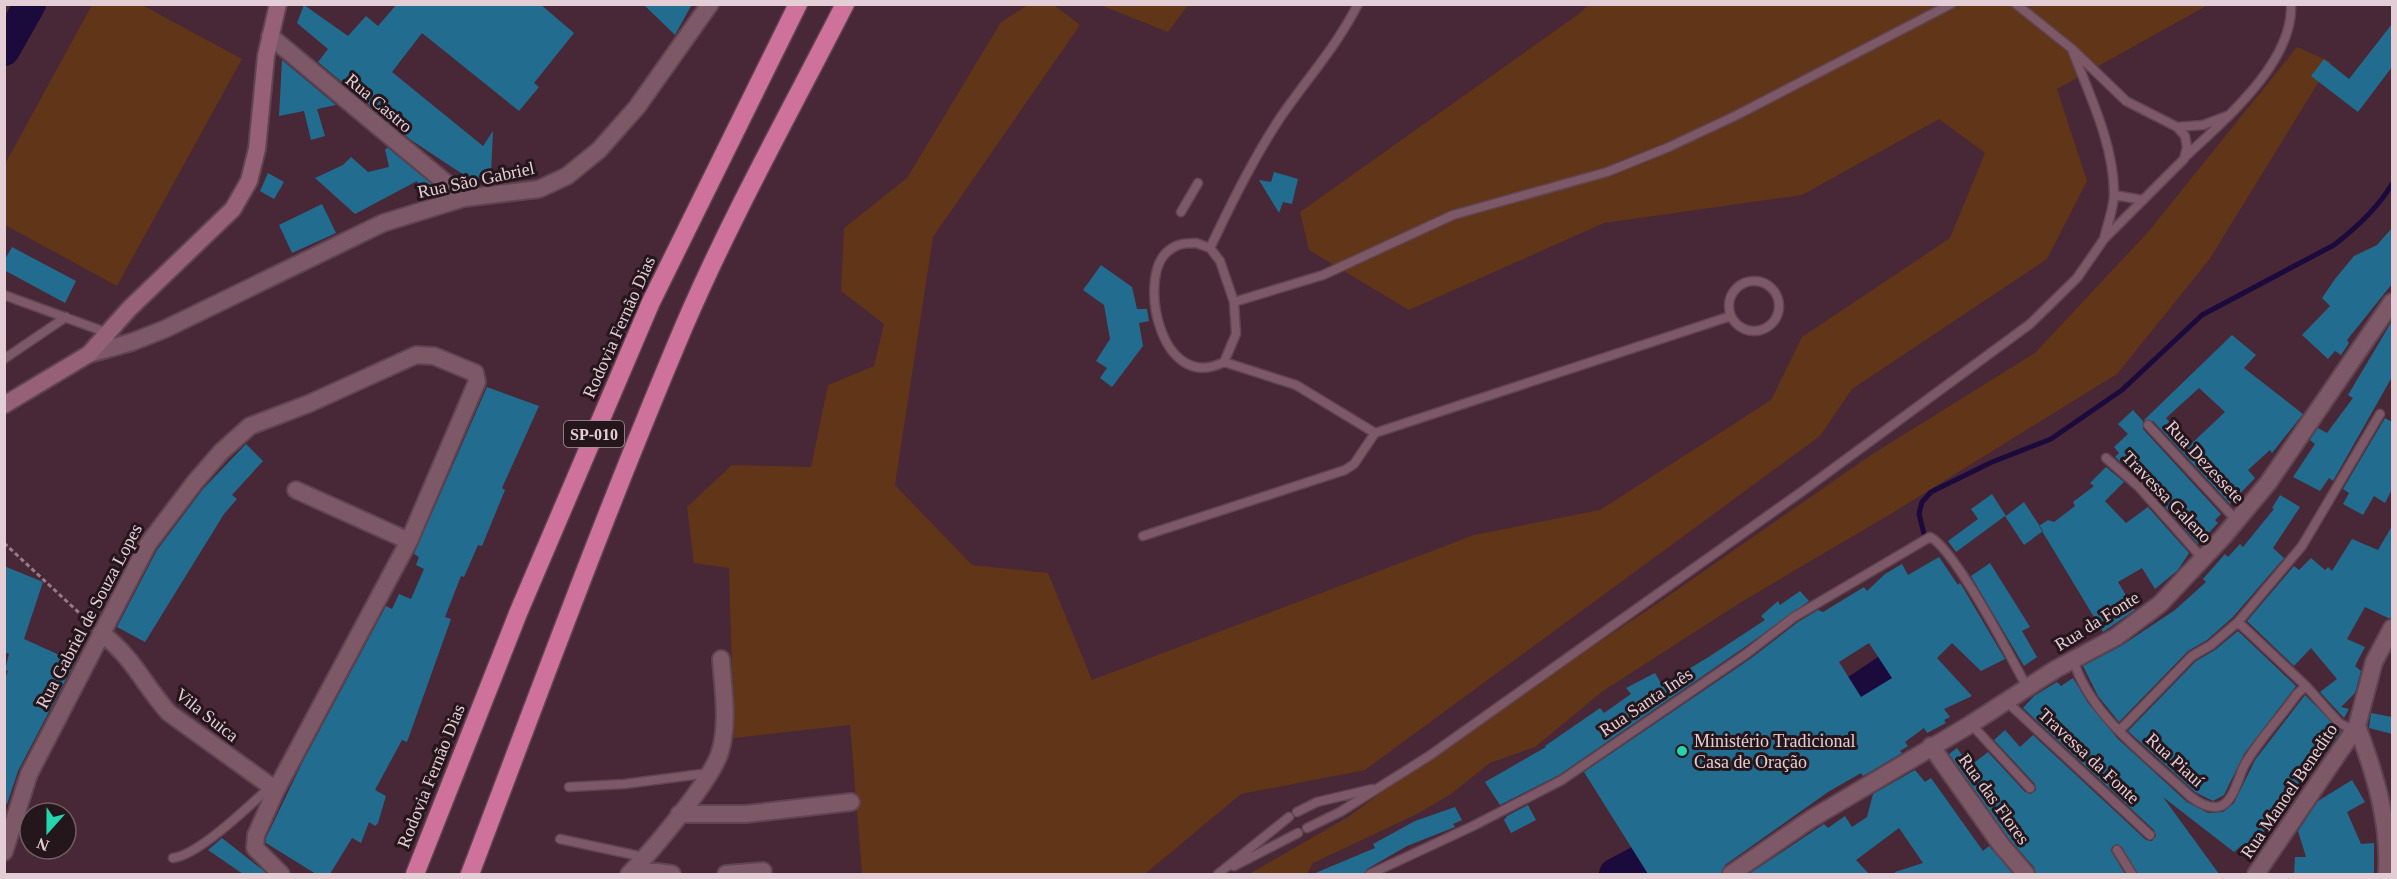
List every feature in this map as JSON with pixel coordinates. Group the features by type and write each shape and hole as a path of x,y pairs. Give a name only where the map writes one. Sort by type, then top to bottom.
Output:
{"highway":[{"name":"Rodovia Fernão Dias","path":"415,874 519,610 651,302 798,4"},
{"name":"SP-010","path":"470,874 563,627 686,322 845,4"}],"main road":[{"path":"4,405 89,354 233,209 249,181 257,149 270,36 278,4"}],"street":[{"name":"Rua São Gabriel","path":"89,354 132,342 165,329 383,223 464,198 539,189 567,176 599,150 637,107 710,4"},
{"name":"Rua Castro","path":"270,36 464,198"},
{"name":"Rua da Fonte","path":"1731,874 1811,819 1971,724 2073,659 2140,621 2204,560 2268,483 2392,302"},
{"name":"Rua Gabriel de Souza Lopes","path":"4,852 28,774 101,633 160,526 221,452 250,426 308,404 416,355 435,356 477,374 477,381 409,541"},
{"path":"281,874 259,853 255,842 274,788 409,541 297,490"},
{"name":"Rua Manoel Benedito","path":"2256,874 2355,728 2374,662 2392,628"},
{"name":"Vila Suica","path":"101,633 122,649 133,662 155,698 169,713 274,788"},
{"path":"672,874 636,867 710,772 723,741 721,659"},
{"path":"2355,728 2382,808 2387,835 2387,874"},
{"name":"Rua das Flores","path":"1931,746 2002,846 2026,874"},
{"path":"679,814 746,814 851,802"},
{"path":"735,874 763,871"}],"lane":[{"path":"1210,248 1245,179 1280,118 1335,43 1358,4"},
{"path":"1234,302 1323,275 1453,215 1607,172 1669,147 1737,115 1951,4"},
{"path":"2016,4 2071,48 2126,101 2177,127 2185,136 2187,147 2184,159"},
{"path":"1219,874 1340,812 1429,756 1804,490 2031,324 2077,278 2104,239 2230,114 2259,82 2288,30 2291,4"},
{"path":"2071,48 2101,127 2114,195 2104,239"},
{"path":"2177,127 2203,125 2230,114"},
{"path":"1181,212 1198,183"},
{"path":"2114,195 2143,200"},
{"path":"1224,362 1236,334 1234,302 1220,261 1210,248 1196,243 1179,244 1165,254 1158,269 1155,288 1157,312 1165,340 1173,354 1187,366 1202,370 1224,362 1296,385 1375,433"},
{"path":"1754,281 1762,282 1775,292 1778,300 1777,316 1766,327 1750,330 1736,323 1731,316 1730,300 1738,286 1754,281"},
{"path":"4,295 108,333"},
{"path":"1143,536 1345,470 1354,464 1375,433 1731,316"},
{"path":"4,359 66,317"},
{"path":"2119,731 2192,656 2211,645 2238,622 2302,546 2380,414"},
{"name":"Rua Dezessete","path":"2148,425 2237,521"},
{"name":"Travessa Galeno","path":"2106,458 2148,496 2204,560"},
{"name":"Rua Santa Inês","path":"1370,874 1473,826 1562,780 1746,654 1794,617 1930,537 1939,542 1953,562 1999,635 2027,687"},
{"path":"2238,622 2306,686 2339,723 2355,728"},
{"name":"Rua Piauí","path":"2073,659 2081,678 2119,731 2191,798 2199,803 2216,807 2224,805 2230,797 2246,764 2297,694 2306,686"},
{"name":"Travessa da Fonte","path":"2006,701 2150,835"},
{"path":"1971,724 2030,788"},
{"path":"569,787 624,784 710,772"},
{"path":"173,858 183,857 274,788"},
{"path":"1297,812 1317,802 1375,789"},
{"path":"1219,874 1289,817"},
{"path":"560,839 636,867"},
{"path":"2117,850 2132,874"}],"path":[{"path":"4,543 101,633"}],"shaded area":[{"path":"92,5 142,5 242,59 117,286 5,225 5,164"},
{"path":"1028,5 1054,5 1080,25 933,237 895,485 972,565 1048,573 1092,680 1474,535 1600,510 1771,400 1802,337 1950,238 1985,153 1939,119 1802,195 1604,223 1409,310 1309,250 1300,212 1580,13 1588,5 2208,5 2057,89 2087,181 2047,259 1852,389 1820,436 1365,770 1241,794 1145,874 862,874 850,725 734,738 729,568 694,563 687,507 732,465 811,467 828,385 874,366 884,324 841,291 844,228 907,178 1001,22"},
{"path":"1100,5 1188,5 1168,32"},
{"path":"2297,47 2331,62 2209,260 2117,374 1894,512 1743,601 1603,691 1535,747 1490,763 1451,794 1419,813 1313,863 1307,874 1249,874 1348,817 1462,733 1658,603 1871,455 2035,353 2148,232"}],"building":[{"path":"397,4 540,4 574,33 534,83 539,87 519,111 422,33 392,72 483,146 493,131 491,174 486,172 479,181 473,181 411,140 318,62 328,49 297,23 304,5 348,36 366,16 378,26"},
{"path":"643,4 692,4 675,35"},
{"path":"2392,24 2392,67 2358,112 2311,76 2324,59 2349,79"},
{"path":"282,60 336,105 317,109 325,136 311,140 304,111 279,116"},
{"path":"388,148 440,191 424,198 417,181 355,214 315,178 343,165 351,157 368,172 389,167 385,149"},
{"path":"1274,172 1298,179 1292,204 1283,202 1279,213 1259,180 1271,182"},
{"path":"268,173 284,182 274,199 260,191"},
{"path":"322,204 336,233 292,253 279,225"},
{"path":"2392,228 2392,284 2347,340 2349,343 2341,355 2335,351 2328,359 2302,335 2330,306 2322,298 2354,256 2377,245"},
{"path":"12,247 76,281 65,303 4,270 4,261"},
{"path":"1101,265 1132,287 1137,309 1147,309 1149,321 1139,323 1143,346 1112,387 1100,378 1107,368 1096,361 1110,339 1104,305 1083,290"},
{"path":"2392,321 2392,377 2333,481 2329,478 2320,491 2293,477 2315,444 2310,440 2318,428 2327,433 2353,398 2348,395"},
{"path":"2232,335 2256,355 2244,368 2303,414 2272,453 2270,450 2248,470 2255,478 2230,504 2153,421 2144,420","holes":["2199,388 2225,412 2190,445 2166,418"]},
{"path":"487,387 539,406 502,488 505,490 482,546 478,545 464,577 461,576 445,617 451,619 407,742 402,740 375,790 386,796 378,823 375,826 369,822 361,843 352,838 330,874 316,874 266,843 266,838 301,765 386,606 392,609 399,594 411,599 424,569 416,565 419,557 414,554"},
{"path":"2133,410 2143,421 2143,429 2221,514 2215,520 2218,523 2198,544 2144,483 2115,457 2119,453 2114,447 2128,434 2118,424"},
{"path":"2385,418 2392,422 2392,489 2385,503 2374,496 2363,515 2343,504 2349,493 2343,489"},
{"path":"246,444 263,461 232,495 237,499 224,514 145,642 117,627 157,550 203,489"},
{"path":"2106,467 2124,482 2105,501 2126,523 2148,507 2189,553 2178,570 2155,589 2142,568 2118,582 2135,610 2103,632 2039,526 2048,520 2054,522 2075,506 2073,502 2094,486 2090,483"},
{"path":"1992,494 2006,516 2024,502 2043,531 2024,545 2005,516 1956,552 1948,541 1978,519 1971,509"},
{"path":"2280,495 2300,507 2273,548 2284,558 2233,617 2207,640 2188,651 2119,722 2098,696 2083,666 2121,646 2175,610 2206,582 2203,579 2225,554 2228,557 2240,544 2243,547 2274,509 2272,508"},
{"path":"2392,526 2392,618 2365,607 2347,639 2365,647 2355,666 2361,671 2355,693 2341,707 2349,709 2344,718 2320,692 2337,679 2311,648 2294,666 2247,621 2294,566 2299,570 2311,558 2325,570 2328,567 2332,571 2352,539 2378,550"},
{"path":"1939,557 1958,585 1960,583 1962,586 2005,659 1981,671 1952,643 1937,658 1972,696 1944,709 1950,717 1944,720 1946,723 1927,733 1924,728 1905,742 1908,746 1900,751 1902,753 1863,776 1861,773 1828,792 1725,865 1721,874 1648,874 1584,772 1750,659 1798,622 1818,610 1823,612 1864,587 1867,591 1885,574 1902,564 1908,575","holes":["1869,643 1892,678 1861,697 1839,662"]},
{"path":"1990,563 2030,627 2022,631 2037,657 2024,666 1971,576"},
{"path":"4,566 43,582 24,639 75,662 18,771 7,804 4,803 4,681 8,671 5,670 9,654 4,652"},
{"path":"1800,591 1809,601 1742,649 1559,775 1500,805 1485,782 1546,747 1600,708 1604,713 1631,694 1626,688 1655,673 1662,685 1707,658 1765,620 1761,616 1778,601 1780,605"},
{"path":"2238,631 2296,686 2244,754 2224,795 2213,801 2195,792 2128,731 2196,661 2215,650"},
{"path":"2073,678 2088,703 2118,739 2187,802 2208,813 2223,812 2234,803 2255,760 2305,695 2341,731 2304,782 2248,851 2241,846 2234,852 2163,797 2219,874 2138,874 2122,847 2117,844 2112,847 2111,851 2125,874 2036,874 2034,867 2010,840 1949,754 1957,748 1970,766 1988,752 2025,792 2031,794 2036,790 2035,784 1994,740 2005,730 2020,747 2033,735 2146,840 2152,841 2156,836 2154,830 2023,708 2034,696 2057,682 2061,686"},
{"path":"2371,713 2392,717 2392,734 2369,728"},
{"path":"1915,770 1925,782 1931,778 1983,851 1989,846 2013,874 1896,874 1895,872 1923,863 1899,828 1856,860 1869,874 1749,874 1824,824 1828,828 1845,816 1852,827 1867,817 1873,794"},
{"path":"2352,780 2365,802 2347,812 2361,844 2374,843 2374,874 2294,874 2295,857 2306,857 2298,831 2318,801"},
{"path":"1528,805 1536,820 1511,833 1504,820 1507,816"},
{"path":"1455,807 1462,820 1453,824 1455,827 1407,846 1367,869 1364,874 1313,874 1375,848 1373,844 1415,821"},
{"path":"222,838 267,874 243,874 208,850"}],"waterway":[{"path":"4,50 30,4"},
{"path":"1924,534 1919,514 1922,502 1931,492 1992,462 2051,439 2122,390 2202,315 2334,245 2366,217 2392,184"},
{"path":"1822,714 1914,652"},
{"path":"1615,874 1677,841"}],"place":[{"name":"Ministério Tradicional Casa de Oração","path":"1682,751"}]}
